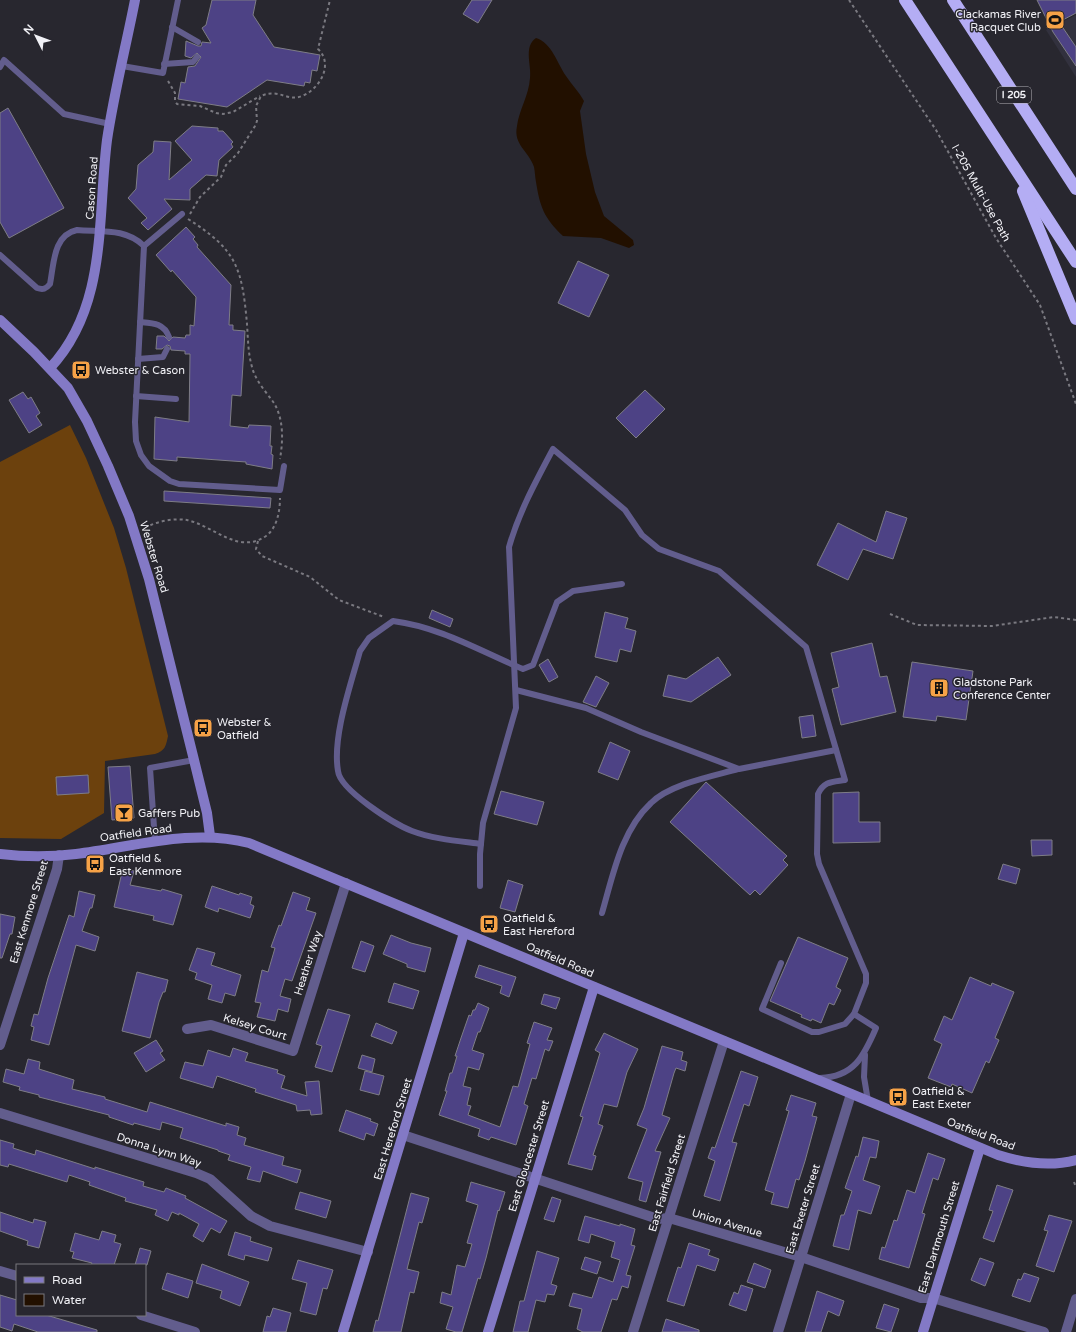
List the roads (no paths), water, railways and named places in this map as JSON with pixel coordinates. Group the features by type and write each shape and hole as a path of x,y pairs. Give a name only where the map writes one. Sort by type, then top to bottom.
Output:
{"highway":[{"path":"905,0 1076,262"},
{"name":"I 205","path":"953,0 1076,190"},
{"path":"1012,165 1076,319"}],"street":[{"name":"Cason Road","path":"50,368 70,343 85,313 94,277 101,232 106,150 136,0"},
{"name":"Webster Road","path":"0,320 50,368 68,388 87,421 128,516 149,579 207,812 210,836"},
{"name":"Oatfield Road","path":"0,854 59,855 210,836 231,838 249,843 980,1148 1022,1162 1047,1164 1076,1160"},
{"name":"East Kenmore Street","path":"0,1045 57,869 59,855"},
{"name":"Heather Way","path":"293,1051 346,883"},
{"name":"East Hereford Street","path":"343,1332 464,933"},
{"name":"East Gloucester Street","path":"488,1332 594,987"},
{"name":"Kelsey Court","path":"187,1030 211,1026 293,1051"},
{"name":"East Fairfield Street","path":"634,1332 724,1041"},
{"name":"East Exeter Street","path":"778,1332 851,1094"},
{"name":"Donna Lynn Way","path":"0,1113 196,1173 210,1180 251,1216 270,1226 368,1252"},
{"name":"Union Avenue","path":"403,1135 658,1219 669,1218 801,1258 921,1298 933,1298 1044,1332"},
{"name":"East Dartmouth Street","path":"923,1332 980,1148"},
{"path":"0,1271 16,1276"},
{"path":"1066,1332 1076,1299"},
{"path":"144,1316 195,1332"}],"lane":[{"path":"122,66 163,73 178,0"},
{"path":"172,27 198,42"},
{"path":"164,64 193,62 197,57"},
{"path":"0,67 4,60 64,114 110,124"},
{"path":"182,214 144,246 136,396 136,442 141,455 160,475 179,484 280,490 284,466"},
{"path":"0,254 37,288 42,289 47,288 50,284 57,247 65,234 78,230 130,235 144,246"},
{"path":"140,322 155,323 162,326 167,330 169,337"},
{"path":"138,359 163,357 167,349"},
{"path":"136,396 176,398"},
{"path":"480,886 481,844 487,808 516,708 508,547 527,498 553,449 625,510 642,534 659,549 719,571 806,647 845,780 827,782 821,787 818,794 817,854 819,864 866,974 866,983 854,1014 845,1024 819,1032 812,1032 762,1009 781,964"},
{"path":"481,844 429,836 411,831 364,803 344,784 338,772 336,752 360,651 369,638 393,621 415,624 471,644 523,670 533,665 557,602 573,591 622,584"},
{"path":"516,690 586,708 641,732 739,769"},
{"path":"602,913 624,842 635,822 651,802 676,788 702,778 739,769 836,750"},
{"path":"155,842 150,768 194,760"},
{"path":"814,1079 825,1078 848,1071 865,1053 876,1028 854,1014"},
{"path":"865,1053 864,1077 868,1101"}],"water":[{"path":"536,38 546,44 554,54 566,76 584,101 580,111 586,154 595,192 604,216 633,240 634,245 629,248 601,238 563,236 547,218 544,212 541,205 532,161 519,143 516,133 518,120 529,84 530,46"}],"place":[{"name":"Clackamas River Racquet Club","path":"1055,20"},
{"name":"Webster & Cason","path":"81,370"},
{"name":"Gladstone Park Conference Center","path":"939,688"},
{"name":"Webster & Oatfield","path":"203,728"},
{"name":"Gaffers Pub","path":"124,813"},
{"name":"Oatfield & East Kenmore","path":"95,864"},
{"name":"Oatfield & East Hereford","path":"489,924"},
{"name":"Oatfield & East Exeter","path":"898,1097"}]}
